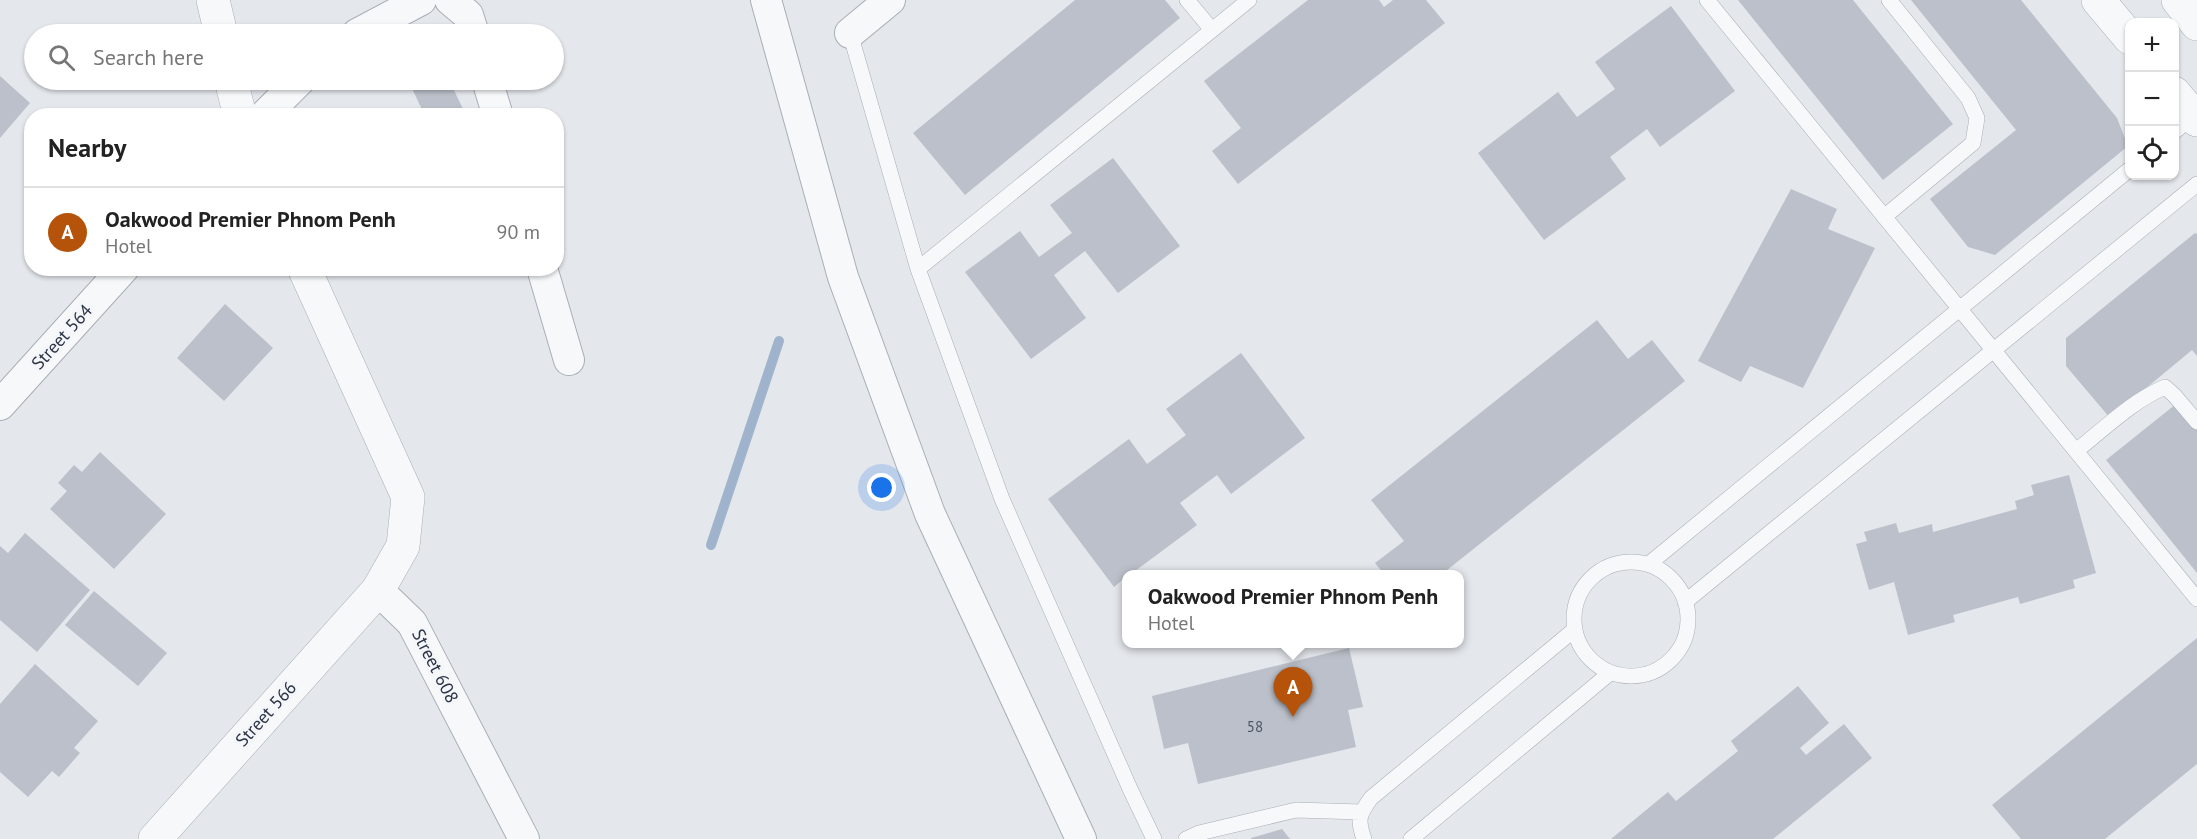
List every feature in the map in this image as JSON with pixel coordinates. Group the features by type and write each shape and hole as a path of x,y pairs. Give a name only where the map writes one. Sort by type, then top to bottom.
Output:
{"street":[{"path":"213,0 219,24"},
{"path":"376,24 421,0"},
{"path":"450,0 468,15 471,24"},
{"path":"766,0 843,277 930,514 1081,839"},
{"path":"850,33 890,0"},
{"path":"2098,0 2125,32"},
{"path":"2178,0 2197,24"},
{"path":"234,90 238,108"},
{"path":"272,108 290,90"},
{"path":"490,90 496,108"},
{"name":"Street 564","path":"0,405 117,276"},
{"path":"308,276 408,497 403,546 378,590"},
{"path":"544,276 569,360"},
{"name":"Street 566","path":"155,839 378,590"},
{"name":"Street 608","path":"378,590 412,623 524,839"}],"lane":[{"path":"1187,0 1212,30"},
{"path":"918,269 1249,0"},
{"path":"1707,0 2197,599"},
{"path":"1884,217 1974,143 1977,118 1968,98 1889,0"},
{"path":"850,33 918,269 1002,499 1154,839"},
{"path":"1650,564 2125,173"},
{"path":"1686,602 2197,184"},
{"path":"2076,451 2123,413 2153,392 2165,387 2175,395 2197,422"},
{"path":"1628,563 1650,564 1665,573 1676,584 1686,602 1687,632 1678,650 1665,665 1647,674 1629,676 1610,672 1590,660 1580,647 1574,630 1573,615 1578,596 1589,580 1605,568 1628,563"},
{"path":"1364,839 1359,825 1361,812 1371,798 1574,630"},
{"path":"1411,839 1610,672"},
{"path":"1186,839 1199,833 1296,810 1361,812"}],"building":[{"path":"1075,0 1165,0 1180,18 965,195 913,133"},
{"path":"1308,0 1379,0 1384,7 1393,0 1426,0 1445,23 1238,184 1212,151 1241,128 1204,81"},
{"path":"1738,0 1853,0 1953,124 1883,180"},
{"path":"1911,0 2021,0 2117,118 2125,138 2125,148 1995,255 1968,247 1930,199 2016,130"},
{"path":"1671,6 1735,91 1660,147 1647,129 1610,157 1626,179 1544,240 1478,153 1558,92 1577,117 1615,89 1595,62"},
{"path":"0,76 30,103 0,138"},
{"path":"413,90 454,90 463,108 421,108"},
{"path":"1113,158 1180,246 1118,293 1085,251 1054,275 1086,318 1031,359 965,272 1020,231 1039,257 1072,233 1050,205"},
{"path":"1791,189 1837,209 1828,229 1875,248 1803,388 1750,366 1741,382 1698,361"},
{"path":"2195,233 2197,234 2197,356 2192,350 2110,418 2066,366 2066,338"},
{"path":"225,304 273,348 224,401 177,358"},
{"path":"1597,320 1628,359 1652,340 1685,381 1447,570 1381,570 1375,563 1404,541 1371,500"},
{"path":"1241,353 1305,438 1231,494 1217,475 1180,503 1197,525 1136,570 1122,570 1122,580 1114,587 1048,499 1129,439 1147,464 1186,435 1166,409"},
{"path":"2176,404 2197,430 2197,573 2106,460"},
{"path":"100,452 166,514 114,569 50,509 67,491 58,483 74,465 82,472"},
{"path":"2069,475 2096,573 2073,580 2075,588 2020,604 2018,597 1953,615 1955,622 1908,635 1894,582 1869,590 1856,544 1867,541 1864,532 1896,523 1899,533 1932,524 1933,532 2017,509 2015,501 2034,495 2031,485"},
{"path":"25,533 90,590 37,652 0,620 0,546 8,553"},
{"path":"94,591 167,653 138,686 65,625"},
{"path":"2197,638 2197,764 2105,839 2021,839 1992,805"},
{"path":"1349,648 1363,707 1348,710 1356,747 1198,784 1188,743 1164,749 1152,696"},
{"path":"35,664 98,721 74,748 80,753 59,777 52,771 28,797 0,772 0,704"},
{"path":"1798,686 1829,723 1800,748 1806,755 1844,724 1872,758 1773,839 1611,839 1668,792 1676,801 1738,751 1731,741"},
{"path":"1282,829 1290,839 1251,839 1251,838"}],"waterway":[{"path":"711,545 779,341"}],"place":[{"name":"Oakwood Premier Phnom Penh","path":"1293,717"}]}
